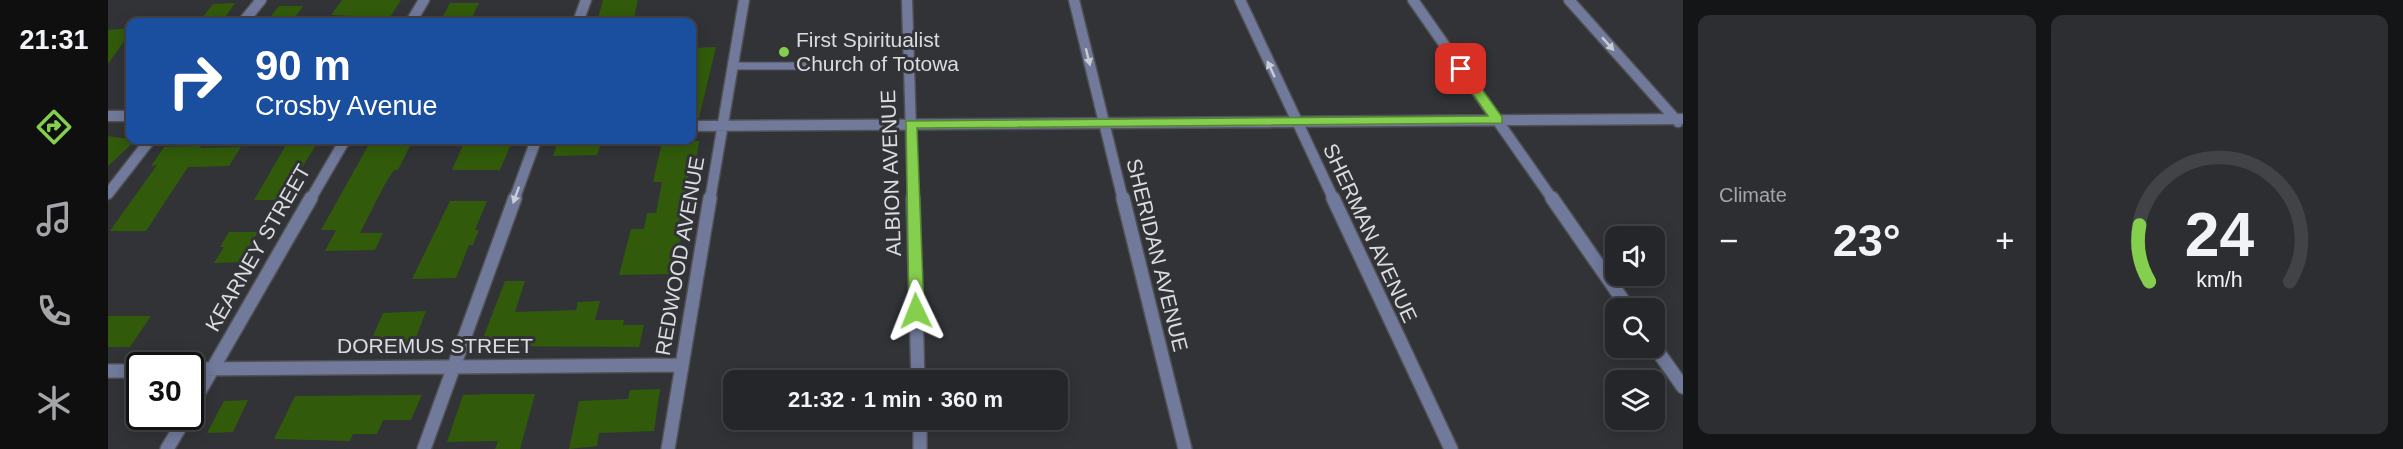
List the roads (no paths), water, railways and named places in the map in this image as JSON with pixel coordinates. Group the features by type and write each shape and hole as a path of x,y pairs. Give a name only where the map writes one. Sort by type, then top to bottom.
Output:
{"street":[{"path":"246,18 261,0"},
{"path":"413,18 424,0"},
{"path":"579,18 586,0"},
{"name":"REDWOOD AVENUE","path":"668,449 744,0"},
{"name":"ALBION AVENUE","path":"907,0 918,370"},
{"name":"SHERIDAN AVENUE","path":"1074,0 1185,449"},
{"name":"SHERMAN AVENUE","path":"1239,0 1451,449"},
{"path":"1413,0 1621,298"},
{"path":"1569,0 1681,122"},
{"path":"108,116 126,116"},
{"path":"696,126 1498,120 1681,122"},
{"path":"108,194 147,144"},
{"name":"KEARNEY STREET","path":"204,384 343,144"},
{"path":"424,449 535,144"},
{"path":"1662,358 1683,387"},
{"name":"DOREMUS STREET","path":"204,369 681,365"},
{"path":"108,371 126,371"},
{"path":"167,449 178,430"},
{"path":"920,430 921,449"}],"lane":[{"path":"733,66 804,66"}],"place":[{"name":"First Spiritualist Church of Totowa","path":"784,52"}]}
